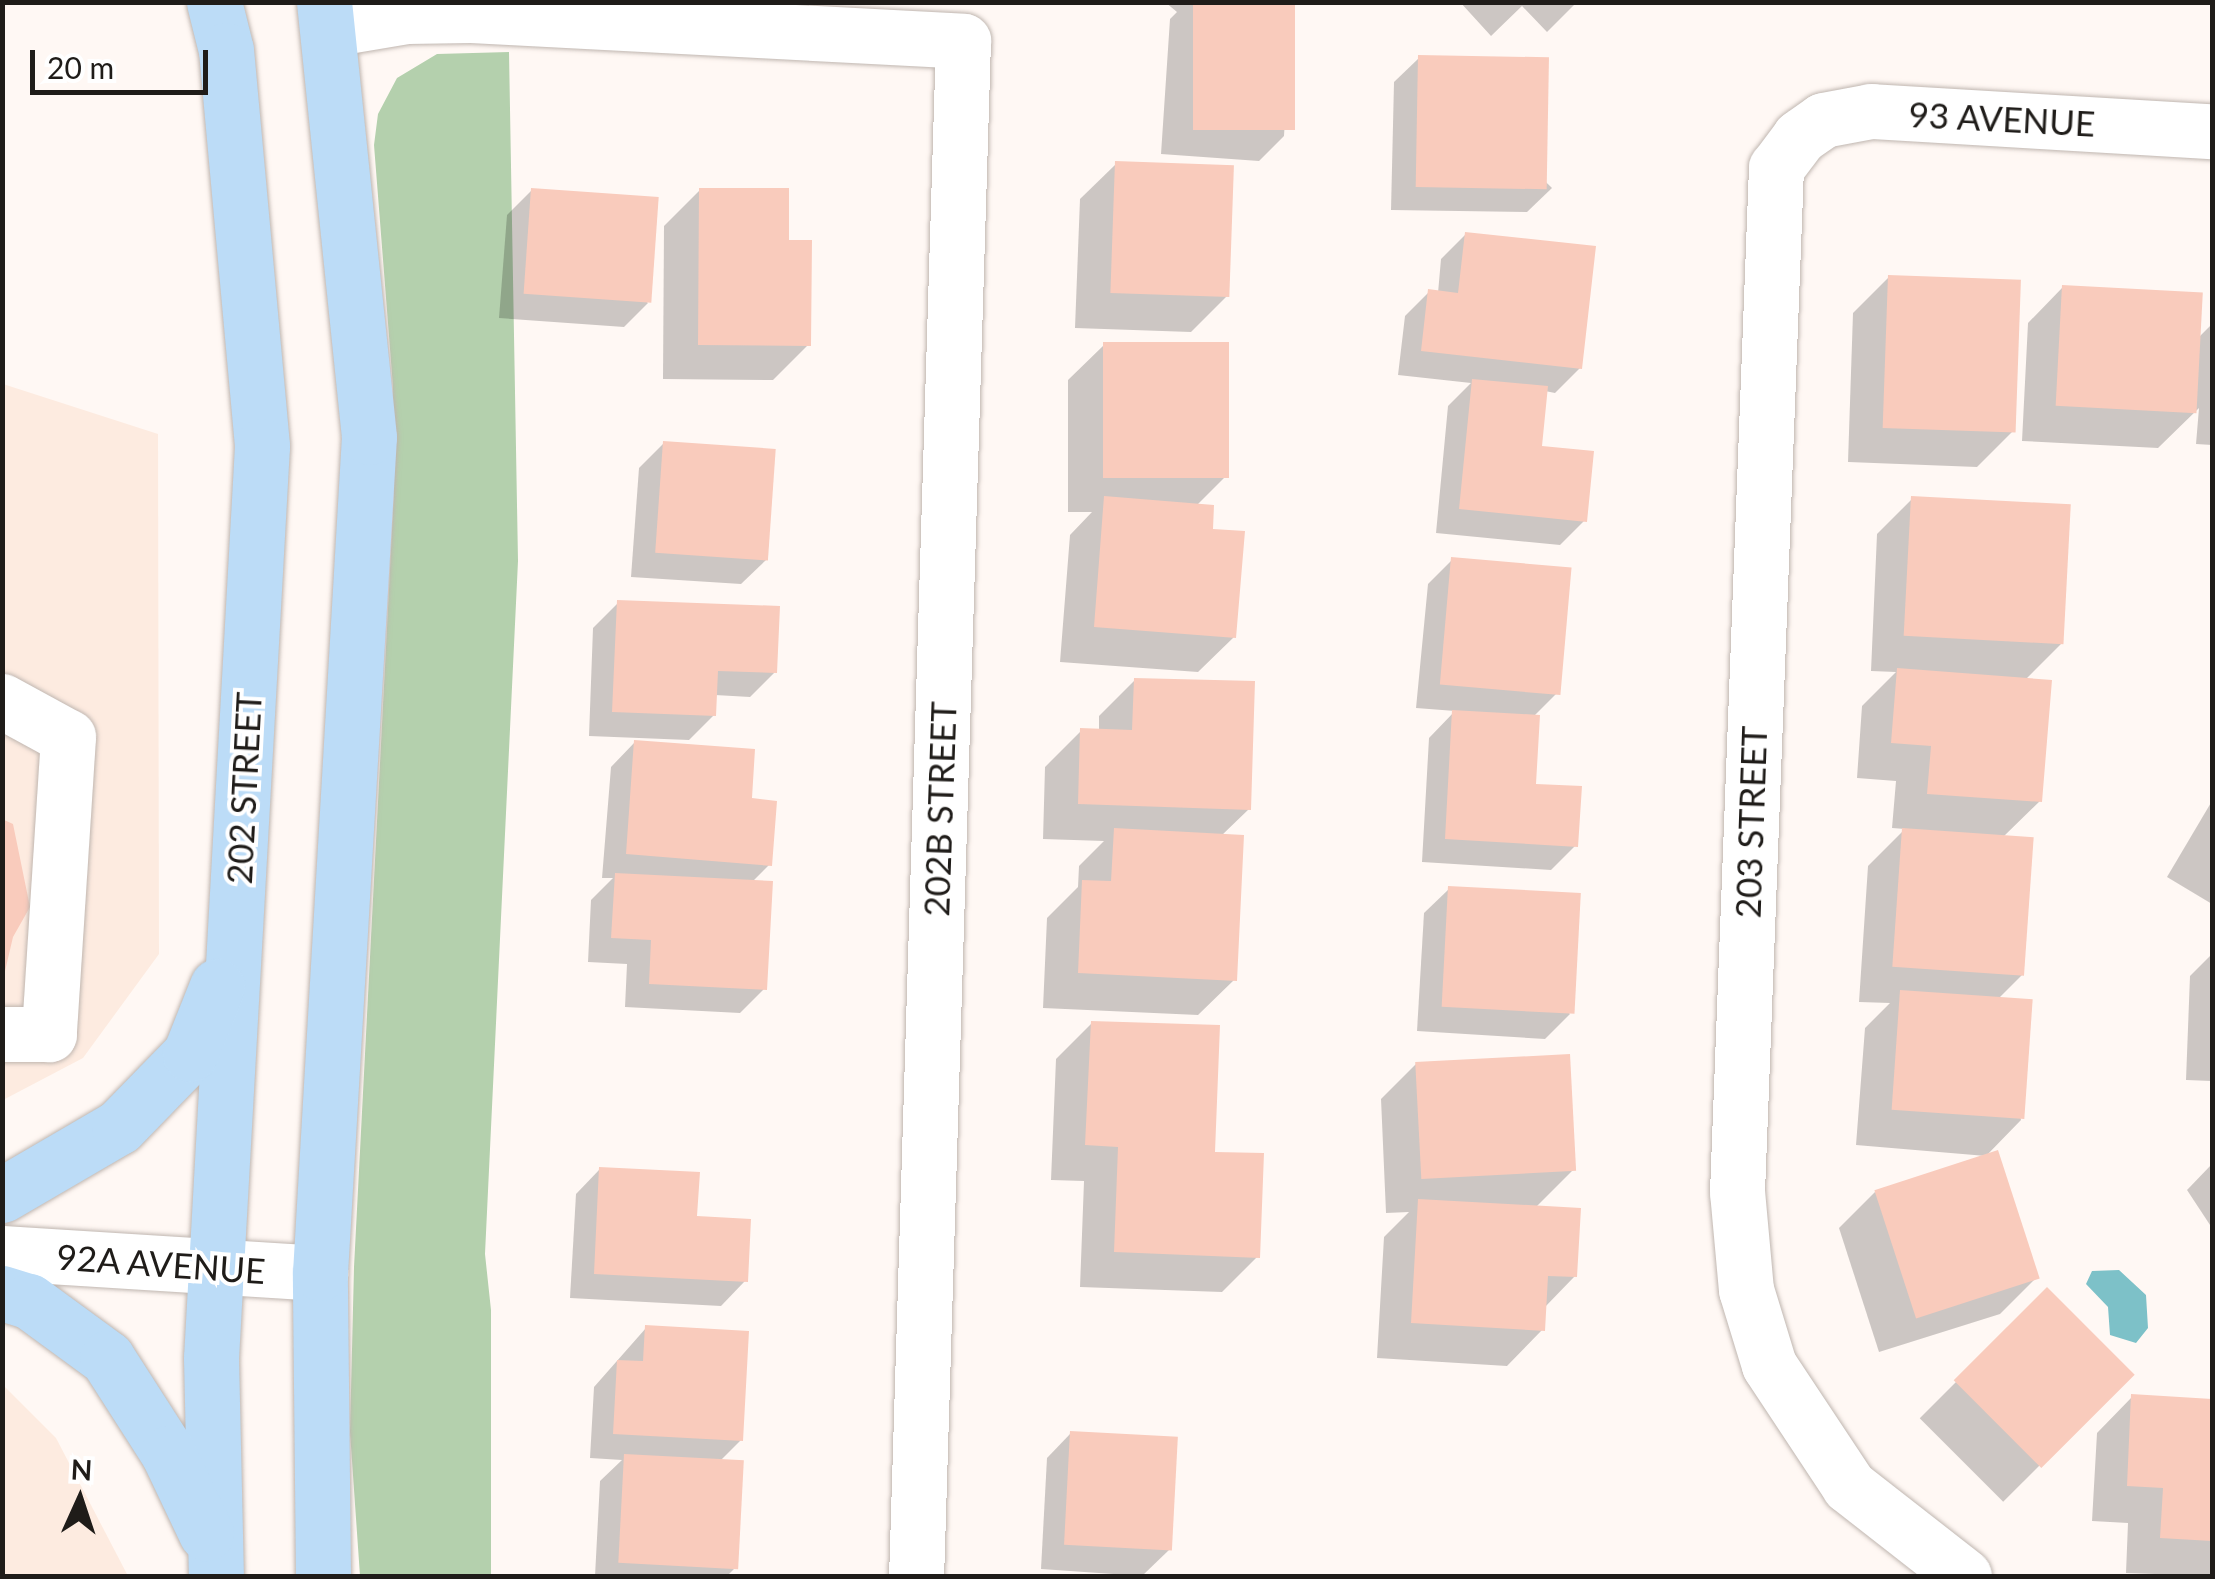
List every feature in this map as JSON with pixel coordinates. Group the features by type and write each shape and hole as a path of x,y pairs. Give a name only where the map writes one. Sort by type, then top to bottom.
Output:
{"main road":[{"name":"202 STREET","path":"214,2 226,50 262,446 216,1266 215,1563"},
{"path":"323,1576 320,1273 369,437 327,16"},
{"path":"2,1195 119,1127 190,1054 235,941"},
{"path":"2,1292 28,1301 106,1358 168,1453 215,1563"}],"street":[{"name":"202B STREET","path":"327,16 471,14 963,41 916,1576"},
{"name":"93 AVENUE","path":"1798,138 1824,120 1871,111 2212,130"},
{"name":"203 STREET","path":"1798,138 1776,168 1770,228 1737,1192 1746,1290 1769,1364 1849,1486 1964,1576"},
{"path":"2,701 68,737 49,1034 2,1034"},
{"name":"92A AVENUE","path":"2,1253 320,1273"}],"shaded area":[{"path":"3,384 158,434 159,954 83,1058 3,1100"},
{"path":"3,1385 56,1438 128,1576 3,1576"}],"green space":[{"path":"509,52 518,561 485,1254 491,1310 491,1576 360,1576 350,1432 354,1267 394,492 393,387 374,145 378,114 397,78 437,54"}],"water":[{"path":"2119,1270 2146,1295 2148,1328 2136,1343 2110,1335 2108,1307 2086,1284 2092,1271"}],"building":[{"path":"1193,2 1295,2 1295,130 1193,130"},
{"path":"1418,55 1549,57 1547,189 1416,187"},
{"path":"1115,161 1234,165 1229,297 1110,293"},
{"path":"531,188 659,197 651,303 524,294"},
{"path":"699,188 789,188 789,240 812,240 811,346 698,345"},
{"path":"1465,232 1596,246 1582,369 1421,351 1428,289 1458,293"},
{"path":"1888,275 2021,280 2016,433 1883,428"},
{"path":"2062,285 2203,292 2196,413 2056,406"},
{"path":"1103,342 1229,342 1229,478 1103,478"},
{"path":"1472,379 1548,386 1542,446 1594,451 1587,522 1459,509"},
{"path":"663,441 776,449 768,561 655,553"},
{"path":"1104,496 1214,505 1213,529 1245,531 1236,638 1094,627"},
{"path":"1911,496 2071,504 2063,644 1904,636"},
{"path":"1451,557 1572,568 1560,695 1440,685"},
{"path":"617,600 780,606 777,673 718,671 716,716 612,712"},
{"path":"1897,668 2052,680 2042,802 1927,794 1931,746 1891,743"},
{"path":"1134,678 1255,681 1251,810 1078,804 1080,728 1132,730"},
{"path":"1452,710 1540,715 1536,784 1582,786 1578,847 1445,839"},
{"path":"634,740 755,749 752,798 777,801 772,866 626,854"},
{"path":"2,819 13,824 30,907 13,937 2,984"},
{"path":"1114,828 1244,835 1237,981 1078,973 1082,880 1111,881"},
{"path":"1902,828 2034,837 2024,976 1892,967"},
{"path":"615,873 773,881 767,990 649,984 651,940 611,938"},
{"path":"1448,886 1581,893 1574,1014 1442,1007"},
{"path":"1900,990 2033,999 2024,1119 1892,1110"},
{"path":"1091,1021 1220,1025 1215,1152 1264,1153 1260,1258 1114,1252 1118,1147 1085,1145"},
{"path":"1570,1054 1576,1171 1421,1179 1415,1062"},
{"path":"1998,1150 2040,1278 1916,1319 1874,1190"},
{"path":"599,1167 700,1172 697,1216 751,1219 748,1282 594,1274"},
{"path":"1418,1199 1581,1208 1577,1277 1548,1276 1545,1331 1411,1323"},
{"path":"2047,1287 2135,1375 2041,1468 1954,1380"},
{"path":"645,1325 749,1331 743,1441 613,1434 617,1360 643,1361"},
{"path":"2131,1394 2212,1399 2212,1541 2160,1538 2163,1488 2127,1486"},
{"path":"1070,1431 1178,1437 1172,1550 1064,1545"},
{"path":"624,1454 744,1460 738,1569 618,1563"}]}
